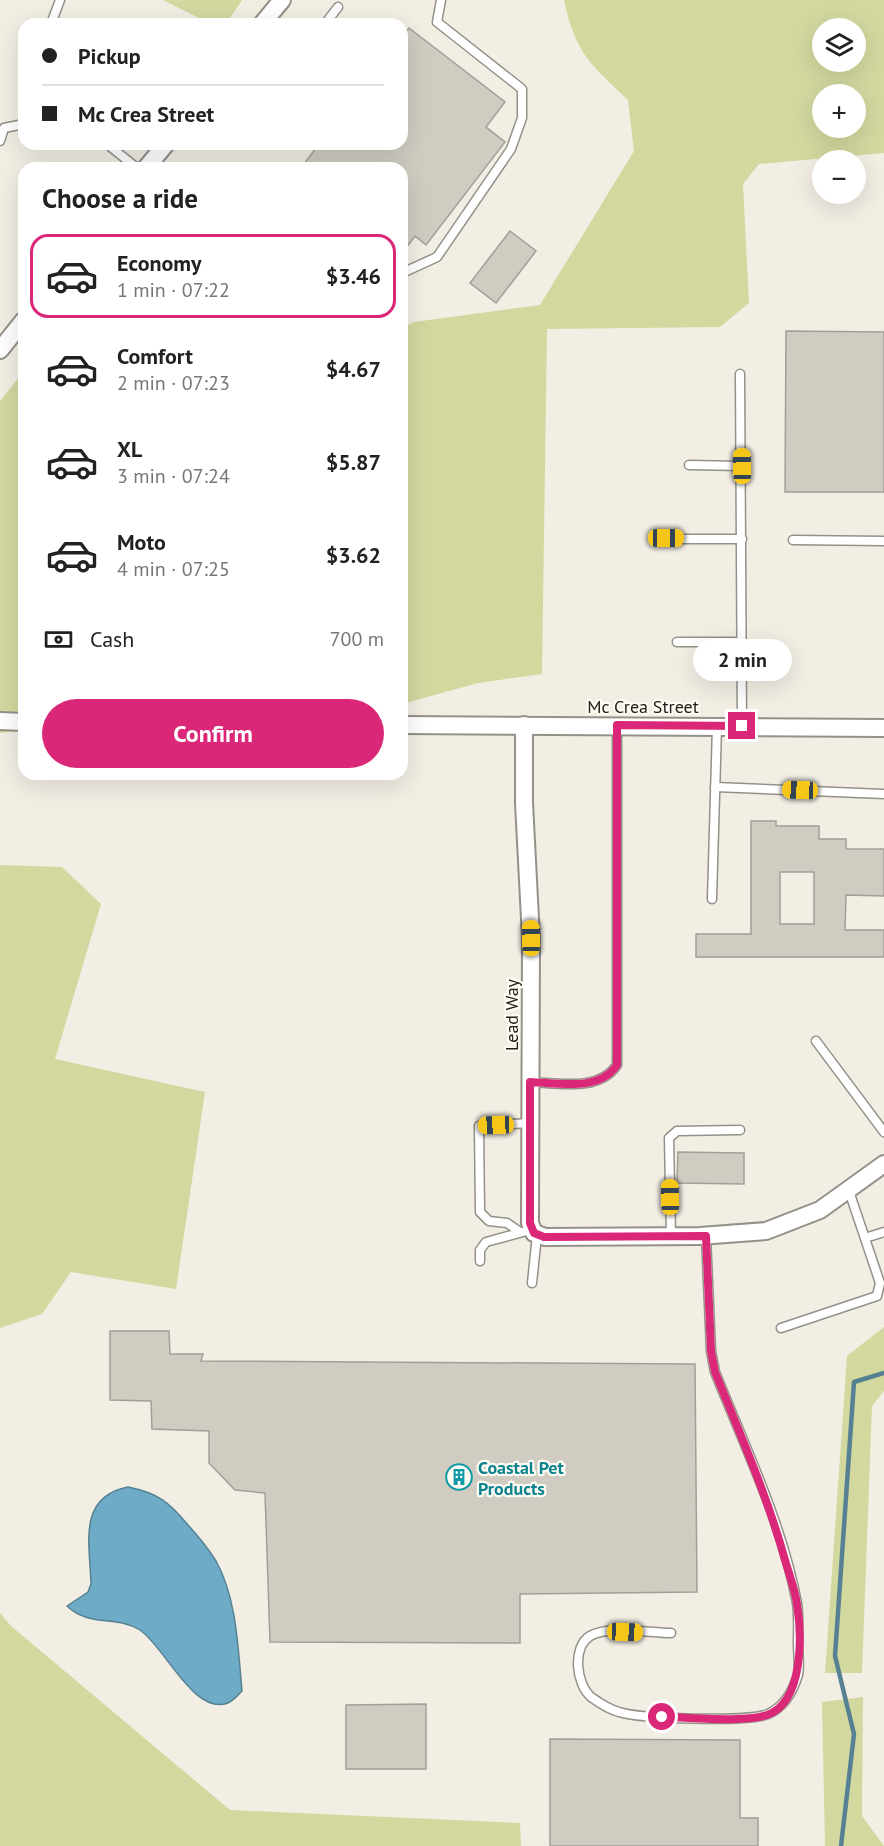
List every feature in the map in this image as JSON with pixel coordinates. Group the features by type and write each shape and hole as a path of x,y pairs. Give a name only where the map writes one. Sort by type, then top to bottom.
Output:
{"street":[{"path":"267,18 282,0"},
{"path":"152,162 161,150"},
{"path":"0,350 18,328"},
{"path":"0,721 18,722"},
{"name":"Mc Crea Street","path":"408,725 884,728"},
{"name":"Lead Way","path":"524,725 524,803 530,928 531,1233"},
{"path":"531,1233 671,1236 752,1234 786,1226 820,1210 884,1164"}],"lane":[{"path":"53,18 60,0"},
{"path":"408,270 437,257 512,149 522,118 522,89 437,22 441,0"},
{"path":"330,18 338,7"},
{"path":"0,141 4,128 18,125"},
{"path":"118,150 139,162"},
{"path":"740,374 742,726"},
{"path":"689,465 742,466"},
{"path":"666,538 742,538"},
{"path":"793,540 884,541"},
{"path":"677,642 742,642"},
{"path":"530,1082 592,1083 609,1076 617,1065 617,725"},
{"path":"712,899 717,726"},
{"path":"715,787 884,794"},
{"path":"816,1041 884,1132"},
{"path":"530,1123 479,1126 480,1212 489,1221 507,1223 531,1233"},
{"path":"671,1236 669,1138 677,1131 740,1130"},
{"path":"781,1328 877,1296 879,1283 849,1191"},
{"path":"865,1238 884,1232"},
{"path":"480,1261 480,1250 486,1242 531,1233"},
{"path":"531,1233 532,1283"},
{"path":"671,1633 602,1631 585,1640 579,1654 579,1677 590,1696 619,1712 662,1717 745,1718 767,1714 782,1705 792,1690 798,1673 797,1604 770,1509 715,1372 711,1351 706,1236"}],"green space":[{"path":"163,0 242,0 230,18 199,18"},
{"path":"564,0 884,0 884,153 866,155 866,150 812,150 812,159 759,164 743,184 749,303 720,327 547,329 542,674 478,683 408,702 408,325 414,322 540,305 634,151 628,100 594,67 579,46"},
{"path":"18,378 18,731 0,733 0,401"},
{"path":"0,865 62,867 101,904 55,1059 205,1092 176,1289 71,1272 42,1314 0,1328"},
{"path":"884,1327 884,1391 872,1406 862,1673 825,1673 847,1356"},
{"path":"0,1613 11,1626 230,1810 520,1823 521,1846 0,1846"},
{"path":"863,1697 862,1816 884,1846 825,1846 822,1702"}],"water":[{"path":"128,1487 147,1492 175,1510 206,1547 223,1576 238,1642 242,1691 228,1703 215,1704 203,1699 192,1690 140,1630 122,1623 85,1617 67,1606 88,1592 91,1584 89,1538 94,1512 101,1501 112,1492"}],"building":[{"path":"408,29 505,102 486,127 505,142 426,245 415,236 408,245 408,162 306,162 314,150 408,150"},
{"path":"510,231 536,251 496,303 470,283"},
{"path":"786,331 884,332 884,492 785,492"},
{"path":"751,821 776,821 776,826 819,826 819,839 846,839 846,849 884,849 884,896 846,895 845,930 884,930 884,957 696,957 696,934 751,934","holes":["780,872 814,872 814,924 780,924"]},
{"path":"678,1152 744,1153 744,1184 677,1183"},
{"name":"Coastal Pet Products","path":"110,1331 169,1331 170,1354 203,1354 201,1361 695,1364 697,1592 520,1594 520,1643 270,1642 265,1493 235,1490 209,1463 209,1431 152,1429 151,1401 110,1400"},
{"path":"426,1704 426,1769 346,1769 346,1705"},
{"path":"550,1739 740,1740 740,1818 758,1818 758,1846 550,1846"}],"waterway":[{"path":"841,1846 854,1734 835,1656 854,1382 884,1373"}],"place":[{"name":"Coastal Pet Products","path":"459,1477"}],"route":[{"path":"662,1717 745,1718 767,1714 782,1705 792,1690 798,1673 797,1604 770,1509 715,1372 711,1351 706,1236 544,1237 534,1233 530,1223 530,1082 592,1083 609,1076 617,1065 617,725 742,726"}]}
